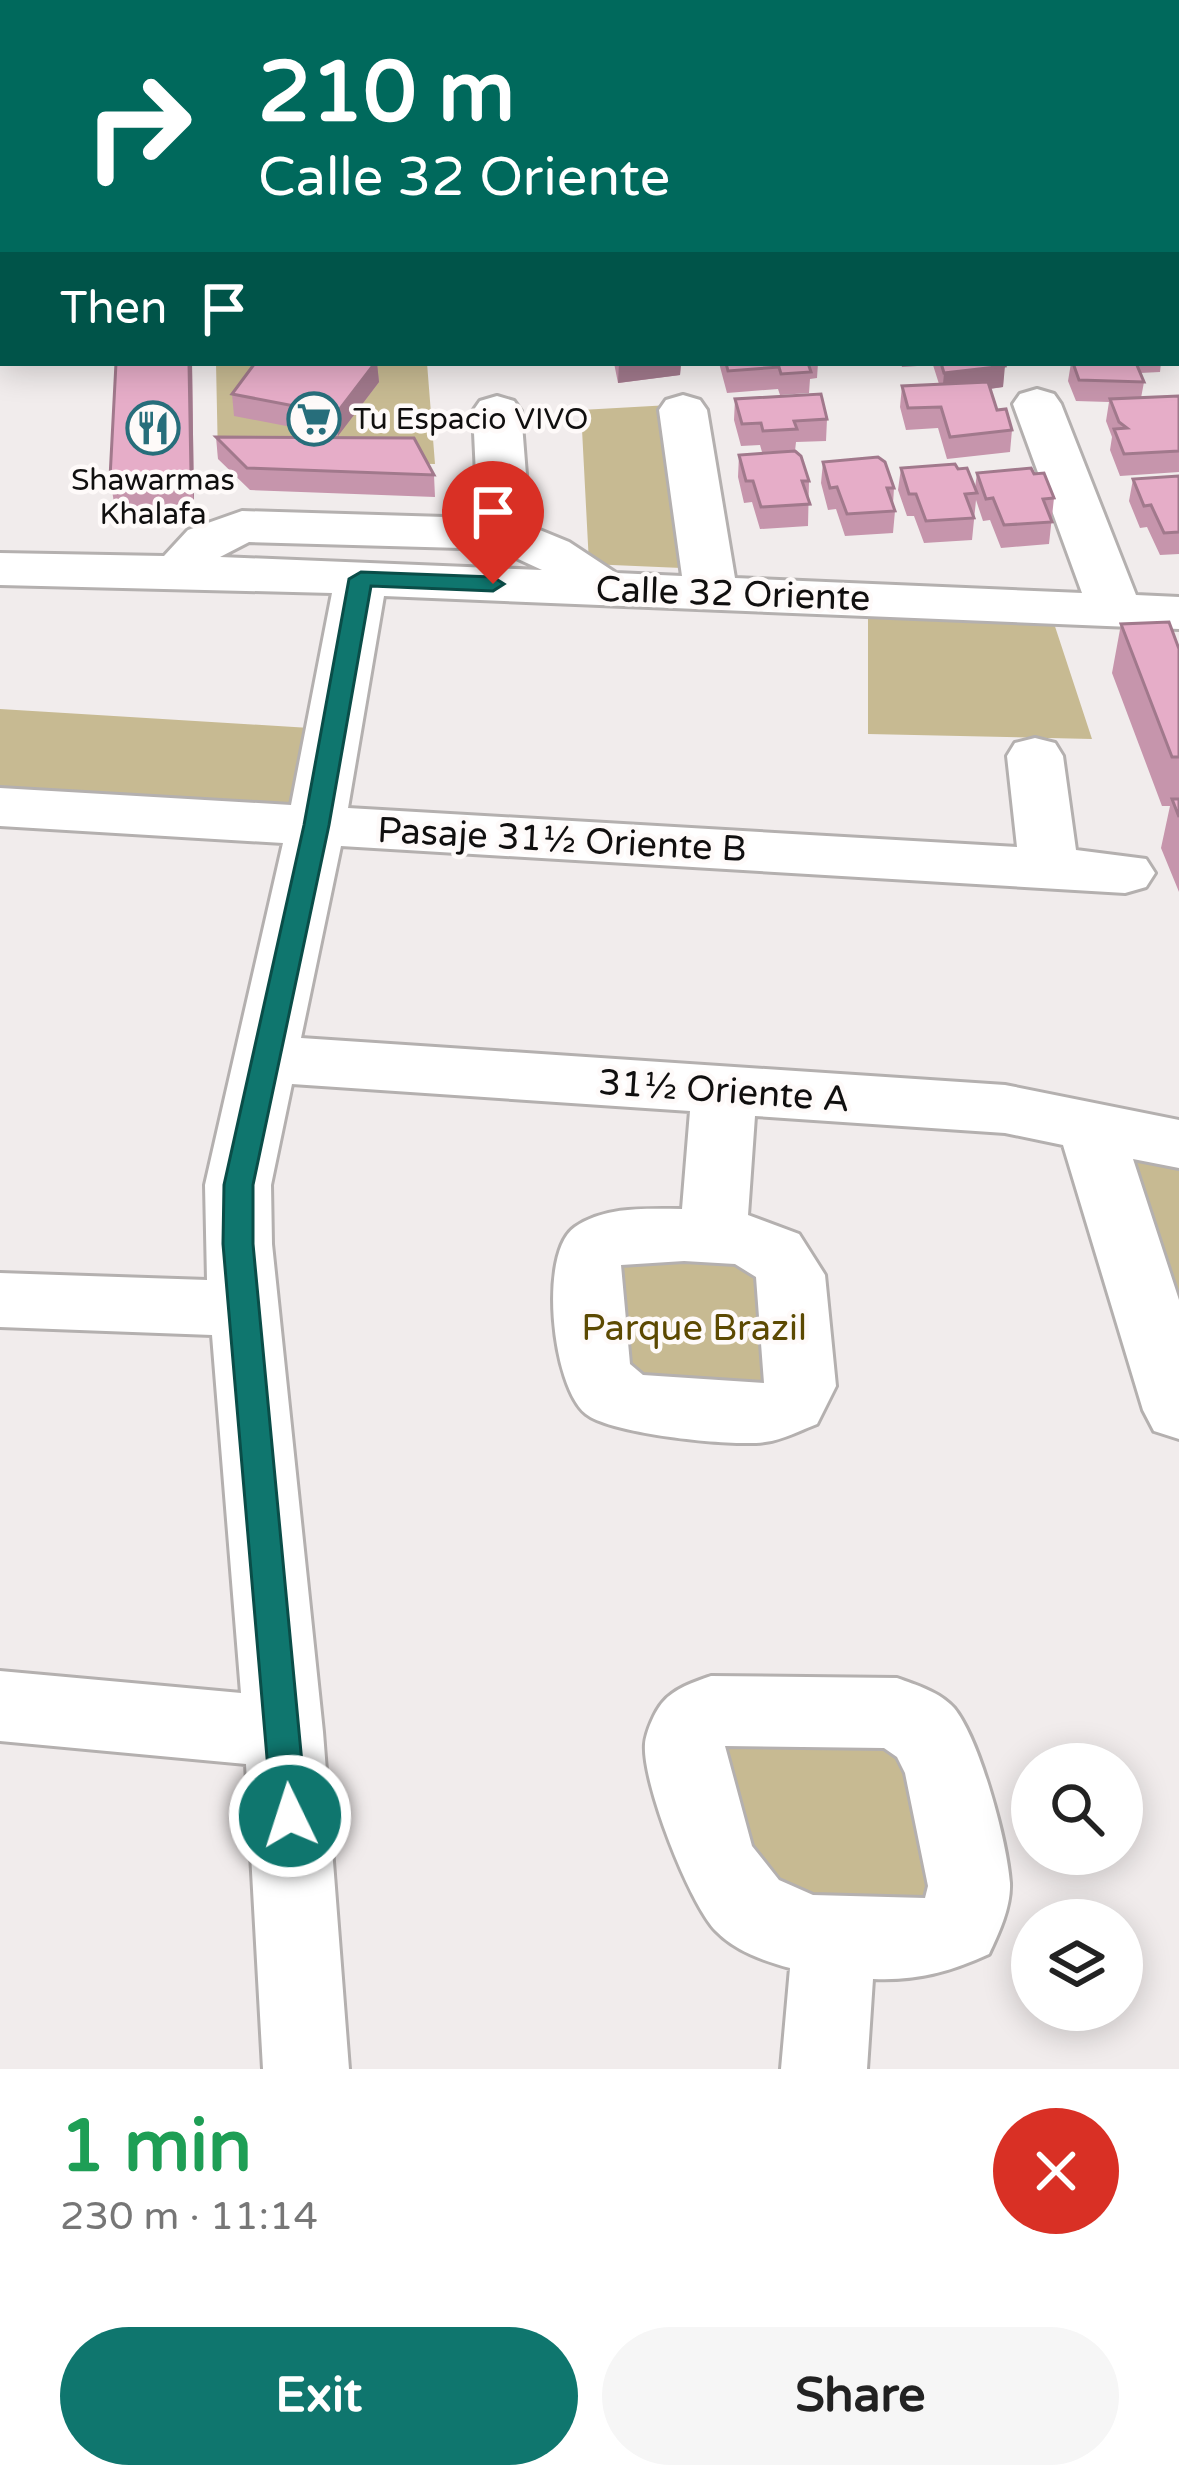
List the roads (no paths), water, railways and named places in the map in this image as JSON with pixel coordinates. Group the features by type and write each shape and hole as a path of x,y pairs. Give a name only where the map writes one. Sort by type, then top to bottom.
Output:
{"street":[{"path":"1037,404 1115,610"},
{"path":"682,410 711,593"},
{"path":"497,411 506,534"},
{"path":"179,571 206,541 242,526 506,534 551,553 604,589"},
{"name":"Calle 32 Oriente","path":"0,569 179,571 1179,613"},
{"path":"306,2069 284,1732 244,1310 238,1185 316,825 361,579"},
{"path":"1035,756 1043,791 1048,869"},
{"name":"Pasaje 31½ Oriente B","path":"0,807 1125,873"},
{"name":"31½ Oriente A","path":"266,1059 1004,1109 1179,1144"},
{"path":"712,1238 724,1092"},
{"path":"1089,1124 1179,1410"},
{"path":"0,1300 244,1310"},
{"path":"0,1706 284,1732"},
{"path":"824,2069 834,1939"}],"place":[{"name":"Tu Espacio VIVO","path":"314,419"},
{"name":"Shawarmas Khalafa","path":"153,428"}],"park label":[{"name":"Parque Brazil","path":"694,1328"}]}
